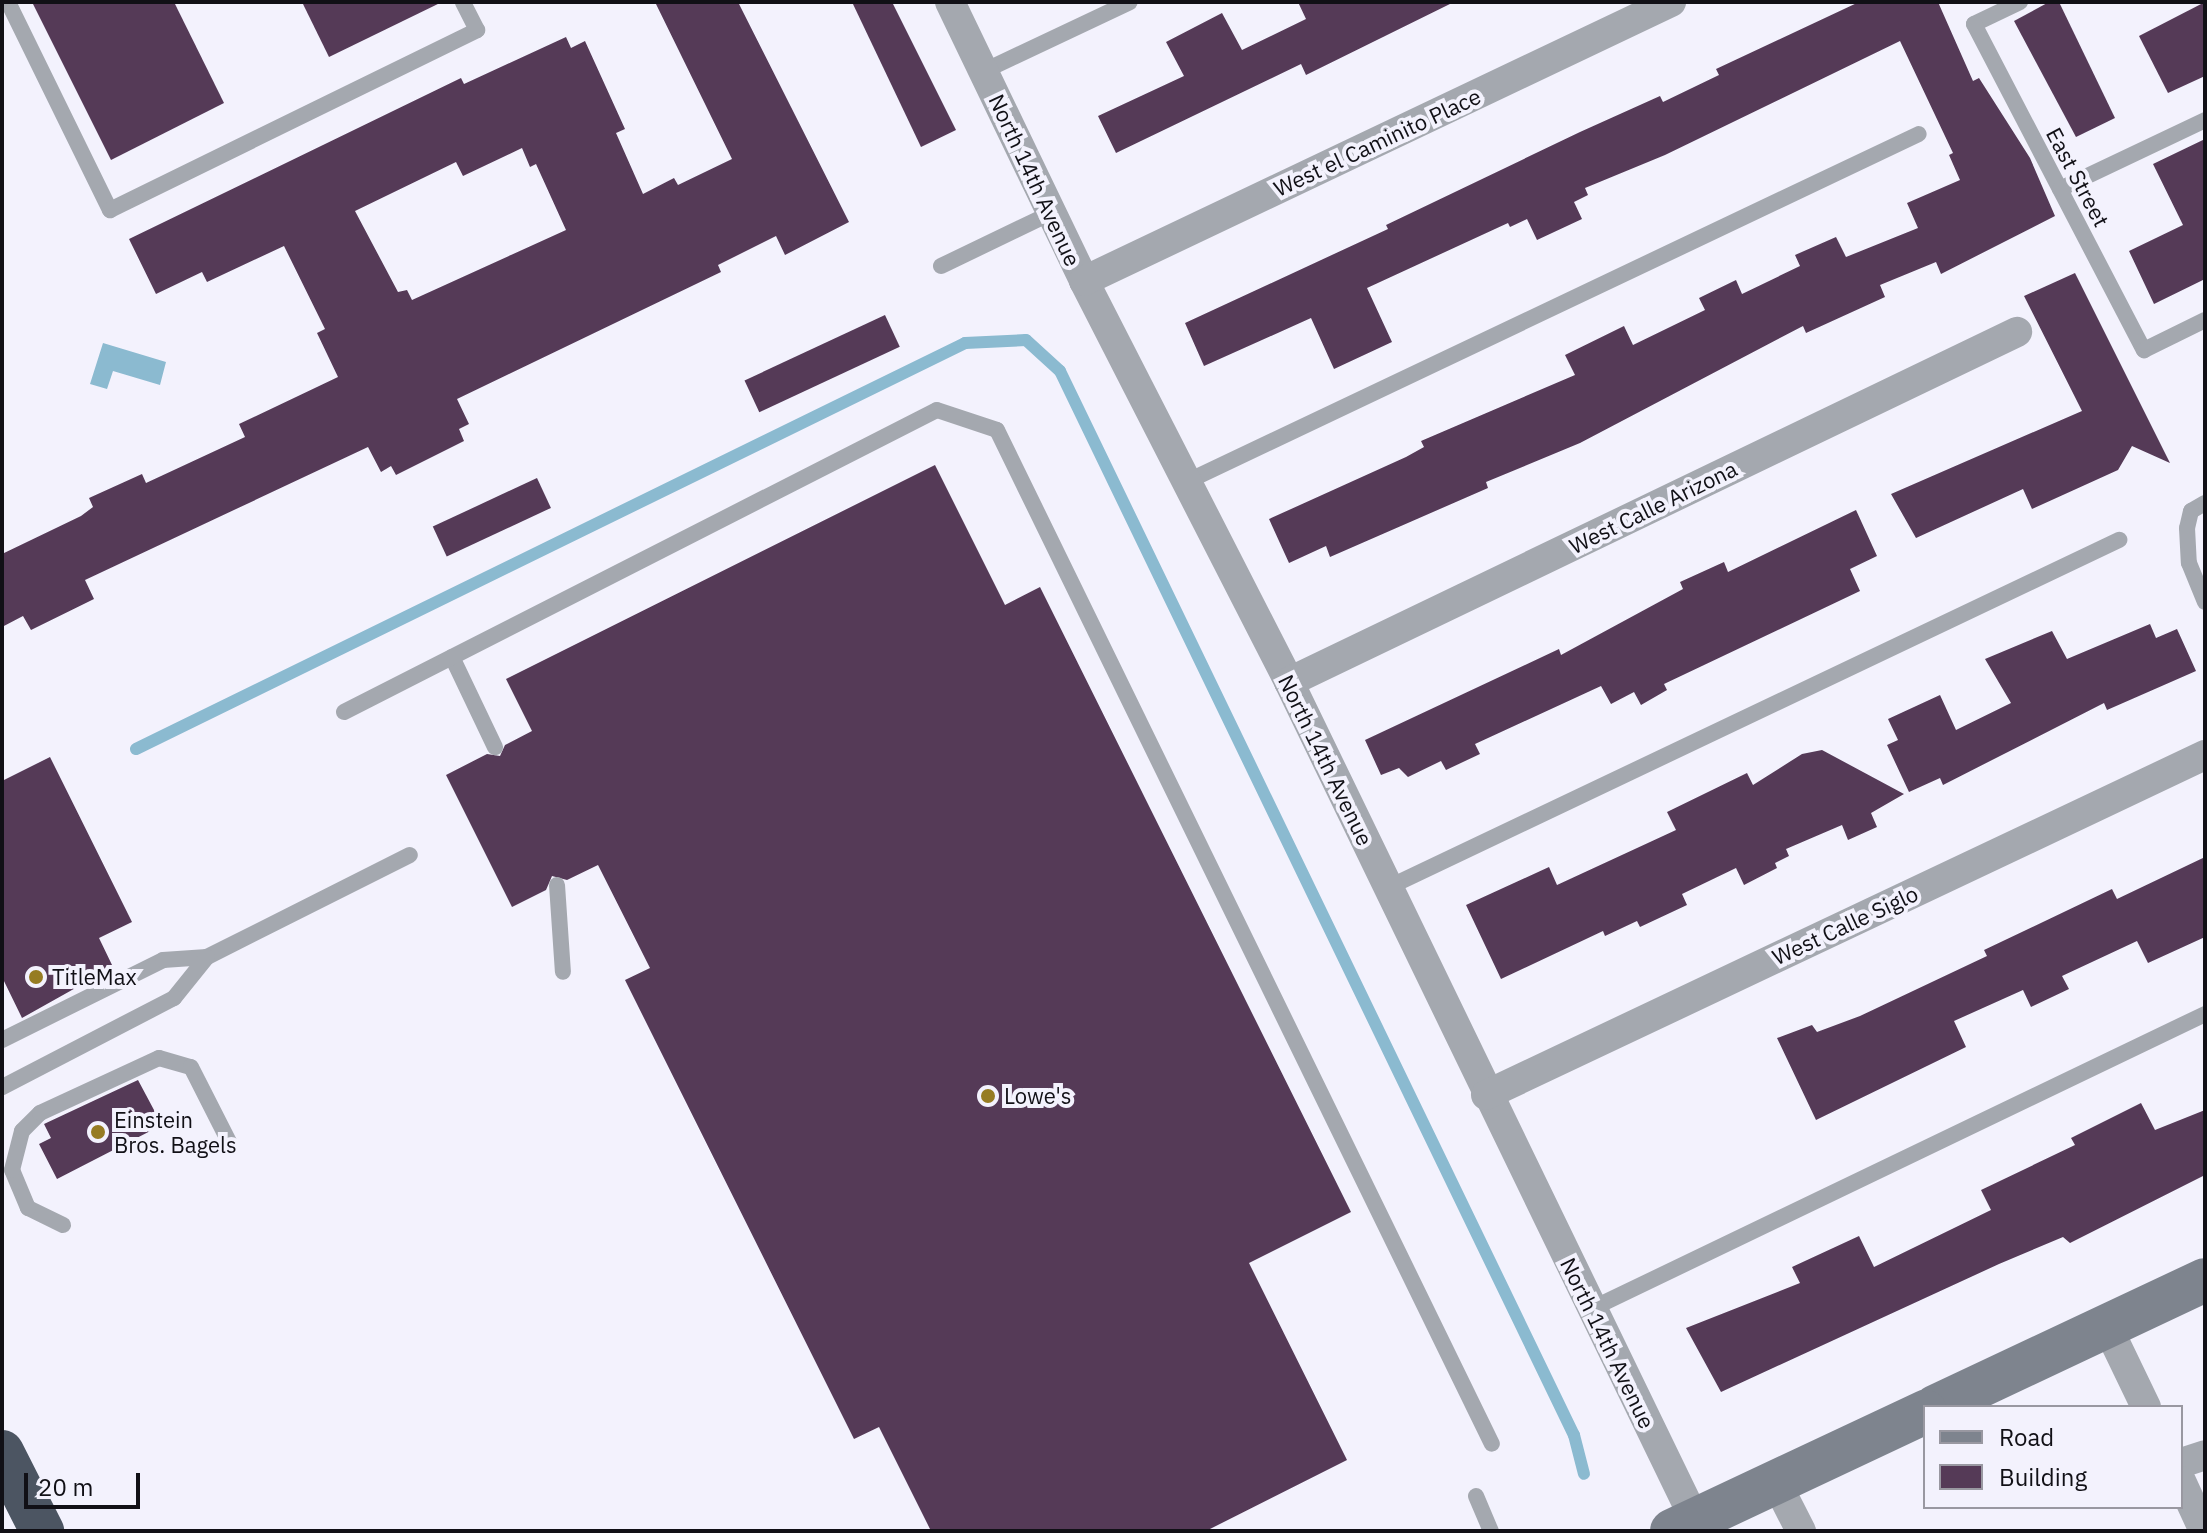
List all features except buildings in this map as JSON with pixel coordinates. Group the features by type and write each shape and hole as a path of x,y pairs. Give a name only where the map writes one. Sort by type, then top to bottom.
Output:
{"highway":[{"path":"5,1462 42,1531"}],"street":[{"name":"North 14th Avenue","path":"950,2 1084,281 1289,682 1591,1309 1683,1526"},
{"name":"West el Caminito Place","path":"1084,281 1671,2"},
{"name":"West Calle Arizona","path":"1289,682 2017,332"},
{"name":"West Calle Siglo","path":"1486,1095 2205,755"},
{"path":"1939,1405 2205,1280"},
{"path":"2107,1326 2145,1405"},
{"path":"1683,1526 1923,1413"},
{"path":"2183,1462 2205,1455"},
{"path":"1776,1482 1801,1531"},
{"path":"2183,1485 2204,1531"}],"lane":[{"path":"8,2 110,210 477,30 463,2"},
{"path":"984,71 1130,2"},
{"name":"East Street","path":"2020,2 1974,24 2144,350 2205,320"},
{"path":"2060,189 2205,120"},
{"path":"1186,482 1919,134"},
{"path":"941,266 1051,213"},
{"path":"344,712 937,410 997,430 1492,1444"},
{"path":"2205,503 2191,511 2187,528 2189,563 2205,602"},
{"path":"1387,888 2119,540"},
{"path":"452,657 495,747"},
{"path":"2,1040 163,960 207,957 410,855"},
{"path":"557,885 563,972"},
{"path":"2,1087 174,998 207,957"},
{"path":"1591,1309 2205,1014"},
{"path":"63,1225 28,1208 12,1170 22,1131 40,1113 159,1058 191,1067 229,1142"},
{"path":"1476,1496 1491,1531"}],"water":[{"path":"103,343 166,362 160,385 113,371 107,389 90,384"}],"waterway":[{"path":"136,749 965,343 1026,340 1060,371 1574,1435 1584,1474"}],"place":[{"name":"TitleMax","path":"36,977"},
{"name":"Lowe's","path":"988,1096"},
{"name":"Einstein Bros. Bagels","path":"98,1132"}]}
